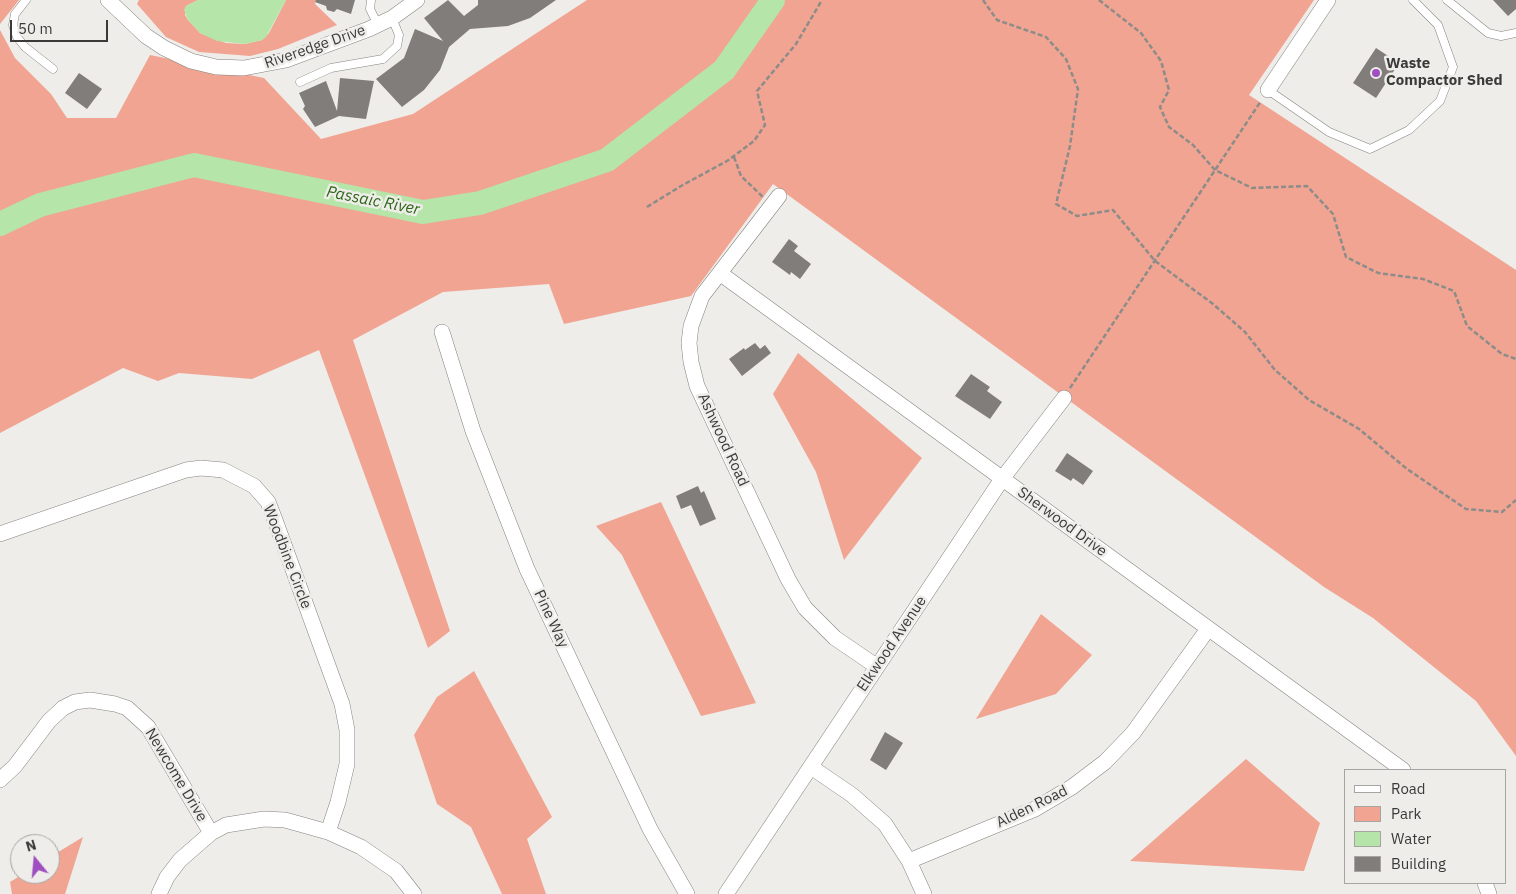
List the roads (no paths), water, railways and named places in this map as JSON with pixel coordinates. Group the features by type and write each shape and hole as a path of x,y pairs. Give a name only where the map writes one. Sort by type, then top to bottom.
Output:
{"street":[{"name":"Riveredge Drive","path":"108,0 146,36 164,48 191,61 216,67 244,68 265,66 286,60 378,25 392,18 417,0"},
{"path":"1268,90 1328,0"},
{"name":"Ashwood Road","path":"776,201 702,296 692,326 689,343 691,362 697,386 788,579 805,608 835,638 876,666"},
{"name":"Sherwood Drive","path":"721,274 1401,769"},
{"name":"Pine Way","path":"442,332 473,431 527,569 650,829 687,894"},
{"name":"Elkwood Avenue","path":"726,894 1002,479 1064,398"},
{"name":"Woodbine Circle","path":"0,534 186,470 201,468 223,470 254,486 268,502 342,704 348,730 347,764 338,802 328,832"},
{"name":"Alden Road","path":"909,861 1035,809 1079,782 1105,762 1133,733 1208,629"},
{"name":"Newcome Drive","path":"0,780 15,766 49,721 63,708 76,702 90,700 115,704 127,708 148,727 211,833"},
{"path":"811,767 872,811 885,824 909,861 924,894"},
{"path":"159,894 167,878 180,860 211,833 226,825 264,819 285,820 328,832 361,848 396,871 414,894"}],"lane":[{"path":"26,0 15,14 13,25 17,37 25,48 53,69"},
{"path":"370,0 370,9 378,25"},
{"path":"1268,90 1329,132 1370,149 1409,130 1440,101 1453,67 1438,26 1412,0"},
{"path":"1447,0 1488,33 1501,36 1516,33"},
{"path":"300,82 331,68 383,59 396,46 399,35 392,18"}],"water":[{"path":"198,0 286,0 266,37 262,40 245,44 217,41 200,33 188,20 184,10 186,6"}],"waterway":[{"name":"Passaic River","path":"0,224 40,205 194,165 423,212 480,203 607,160 724,70 773,0"}],"place":[{"name":"Waste Compactor Shed","path":"1376,73"}]}
